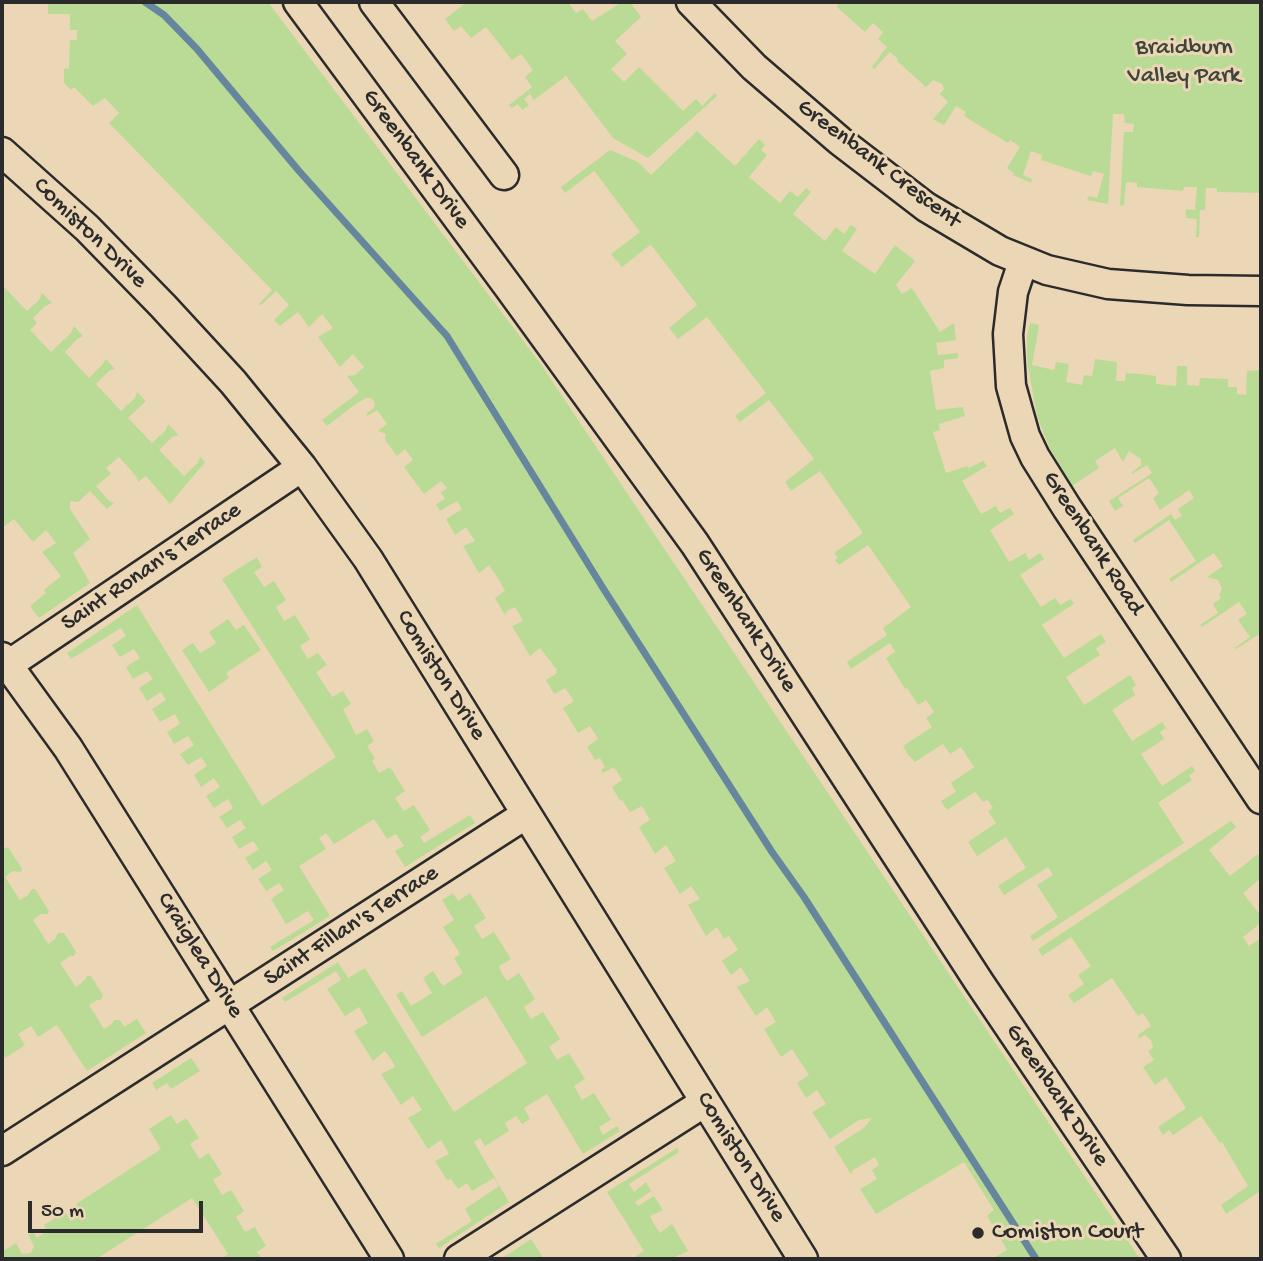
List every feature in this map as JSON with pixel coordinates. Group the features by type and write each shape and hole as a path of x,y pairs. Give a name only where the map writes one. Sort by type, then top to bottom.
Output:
{"street":[{"name":"Greenbank Drive","path":"298,2 695,544 979,982 1166,1259"},
{"path":"374,2 503,175"},
{"name":"Greenbank Crescent","path":"691,2 754,67 840,141 926,206 1000,251 1063,275 1128,286 1261,291"},
{"name":"Comiston Drive","path":"2,152 87,228 154,296 233,382 302,467 368,559 803,1259"},
{"name":"Greenbank Road","path":"1023,262 1009,314 1008,361 1015,404 1025,436 1067,509 1261,799"},
{"name":"Saint Ronan's Terrace","path":"4,663 302,467"},
{"name":"Craiglea Drive","path":"4,663 68,748 389,1259"},
{"name":"Saint Fillan's Terrace","path":"2,1151 525,815"},
{"path":"459,1259 705,1102"}],"green space":[{"path":"29,2 268,2 540,363 1140,1259 992,1259 1007,1250 987,1216 994,1210 964,1162 876,1214 860,1189 877,1179 872,1170 879,1165 875,1157 853,1170 851,1174 834,1147 864,1128 872,1118 859,1120 830,1139 812,1112 826,1104 817,1090 806,1098 797,1083 809,1075 792,1049 781,1057 764,1029 776,1022 767,1007 756,1016 737,987 750,981 741,967 731,975 722,961 738,950 729,936 724,939 717,927 706,936 688,905 700,899 691,886 680,894 664,868 676,861 666,845 655,854 639,827 650,820 642,806 630,812 622,800 620,801 612,787 622,780 614,767 603,773 601,770 605,767 600,758 595,760 587,747 598,739 590,726 578,733 563,708 574,701 565,688 554,694 546,680 556,674 557,670 540,648 530,656 512,626 523,621 515,607 505,615 495,598 505,591 499,580 489,565 479,573 463,546 475,541 466,527 455,535 446,519 462,509 457,501 440,511 436,504 445,499 441,492 447,488 441,481 424,494 404,467 413,460 405,449 397,456 385,440 386,434 378,431 387,424 377,410 367,416 374,408 375,403 371,398 357,403 327,426 322,420 359,392 347,376 355,375 364,367 353,354 340,367 318,337 333,328 322,314 309,327 298,312 280,326 274,320 289,305 276,291 259,304 272,290 109,123 119,113 105,98 93,106 74,87 71,90 64,83 64,69 69,68 70,40 77,40 77,30 70,30 70,14 48,14 48,3"},
{"path":"467,2 568,2 576,13 583,9 592,21 622,2 630,2 641,17 615,41 627,54 611,69 624,82 639,67 683,111 696,99 702,106 715,93 717,96 648,158 613,138 566,76 534,100 530,94 524,99 529,105 522,110 518,104 512,108 509,105 532,87 525,77 533,70 521,54 512,60 486,27 471,38 461,26 454,31 445,19"},
{"name":"Braidburn Valley Park","path":"835,2 1261,2 1261,193 1217,192 1217,188 1206,188 1205,210 1200,210 1199,237 1196,237 1197,219 1186,218 1186,209 1195,210 1197,187 1184,187 1183,191 1137,187 1137,183 1126,182 1124,205 1120,206 1124,132 1133,132 1134,124 1125,123 1124,114 1113,114 1108,204 1087,200 1089,196 1097,198 1104,174 1093,171 1091,176 1041,160 1042,155 1031,151 1023,175 1032,179 1031,183 1013,175 1007,168 1020,147 1010,140 1008,143 964,116 966,112 956,106 944,125 933,119 948,102 940,94 944,89 942,84 933,80 926,87 890,52 874,69 872,67 887,47 878,39 883,32 873,23 865,32 837,7"},
{"path":"697,131 735,166 759,139 765,145 761,150 767,155 749,177 780,203 790,191 798,197 806,188 811,192 793,214 825,241 836,227 844,234 851,225 857,229 842,251 875,274 895,245 915,261 896,285 902,294 912,288 940,332 954,323 956,340 936,343 938,355 958,353 958,358 944,360 944,368 930,371 936,410 963,407 965,416 939,424 940,430 933,432 946,473 967,466 969,468 983,461 987,466 962,481 981,514 996,506 1000,513 1010,508 1014,514 990,530 1009,562 1025,553 1029,560 1040,553 1044,559 1020,575 1041,607 1055,598 1060,605 1071,599 1074,604 1042,625 1064,658 1101,634 1106,642 1096,648 1100,655 1066,677 1084,705 1130,675 1136,685 1132,688 1135,695 1112,710 1132,741 1162,722 1166,728 1160,732 1164,739 1141,754 1162,786 1192,766 1195,771 1189,776 1192,780 1158,803 1184,843 1033,941 1030,936 1058,917 1037,885 1053,875 1048,867 1004,895 998,886 1026,868 1006,837 977,856 968,842 996,823 988,811 993,808 988,800 983,802 975,792 947,810 941,801 956,792 951,783 974,767 961,747 950,754 943,744 915,762 908,755 903,746 932,727 926,718 934,712 926,700 918,705 907,688 905,689 886,658 895,652 890,643 851,669 847,662 887,635 883,628 911,607 868,545 839,565 835,560 838,558 834,553 863,533 820,471 791,491 785,482 814,459 769,400 740,422 735,416 766,393 707,317 678,339 669,328 697,305 652,246 622,267 611,254 640,232 596,173 594,171 565,193 561,187 610,150 638,162 651,175"},
{"path":"2,285 27,311 39,300 42,293 52,303 33,318 37,323 30,330 51,352 71,333 74,326 83,336 65,352 89,378 106,359 115,369 109,371 96,384 121,411 135,398 137,392 146,401 128,418 152,443 166,430 168,424 179,435 172,437 159,450 184,476 198,463 200,457 205,462 170,504 146,476 138,482 119,457 106,468 111,474 96,486 114,503 107,509 90,491 78,502 70,501 70,509 90,539 73,553 90,583 39,618 30,606 61,576 42,552 56,543 46,530 33,542 14,519 2,528"},
{"path":"1030,323 1039,325 1032,365 1054,370 1056,362 1069,364 1066,382 1082,385 1084,375 1092,376 1095,359 1117,362 1116,381 1125,381 1126,373 1140,374 1156,376 1156,384 1176,386 1177,366 1187,366 1187,385 1199,386 1200,378 1228,379 1228,387 1237,387 1237,394 1246,395 1247,371 1260,370 1261,633 1235,648 1250,637 1238,620 1247,614 1239,602 1202,627 1200,625 1218,613 1213,604 1221,598 1219,595 1222,589 1218,580 1207,577 1223,566 1214,553 1171,582 1169,579 1196,561 1169,520 1135,543 1133,540 1171,514 1175,520 1182,516 1178,509 1194,498 1189,490 1160,510 1153,498 1159,493 1149,478 1118,498 1123,506 1115,511 1109,501 1152,473 1147,465 1132,474 1141,465 1141,459 1129,451 1123,462 1115,448 1095,461 1099,468 1072,486 1049,447 1037,416 1027,360"},
{"path":"257,557 262,567 254,572 264,587 274,581 286,600 276,607 284,621 295,615 310,639 300,646 308,659 318,653 327,665 316,672 332,697 343,691 351,704 343,709 356,735 367,729 374,741 367,746 375,758 372,761 379,773 390,767 405,791 395,798 404,811 414,805 430,830 420,837 424,843 470,815 475,823 405,867 395,851 404,846 396,834 387,839 374,819 334,844 326,833 319,838 326,849 299,866 330,916 273,951 270,947 314,920 308,911 286,924 271,899 284,890 279,883 266,891 258,879 272,870 266,861 253,870 245,858 259,849 253,841 239,849 232,837 246,828 240,820 227,828 219,817 233,808 228,799 214,808 206,796 220,787 214,778 201,787 194,775 207,766 201,757 188,765 180,754 194,745 188,736 174,744 167,732 180,724 175,714 160,722 152,709 166,700 161,692 147,701 139,688 153,679 147,671 133,679 126,667 140,658 134,649 120,657 112,645 126,636 121,628 71,659 67,653 137,605 262,806 336,757 222,579"},
{"path":"228,619 236,630 244,625 261,650 226,673 229,678 209,692 182,650 193,643 200,653 209,648 216,643 209,632"},
{"path":"1231,821 1236,827 1209,850 1230,876 1258,854 1261,859 1261,878 1243,893 1261,916 1261,923 1243,937 1249,946 1261,938 1261,1195 1259,1192 1226,1214 1221,1205 1248,1186 1222,1142 1220,1143 1201,1116 1173,1135 1169,1130 1163,1135 1158,1127 1186,1108 1166,1077 1155,1085 1143,1067 1154,1060 1148,1051 1153,1048 1151,1040 1145,1035 1139,1039 1138,1035 1151,1026 1143,1013 1138,1016 1112,978 1074,1003 1068,995 1084,984 1078,975 1091,966 1071,937 1042,956 1038,949"},
{"path":"8,847 22,869 21,872 13,871 5,877 20,900 35,889 49,911 48,914 41,914 33,920 48,944 58,933 64,933 76,952 74,956 60,963 76,987 87,976 91,976 103,995 101,1000 89,1005 104,1029 114,1020 120,1020 124,1027 137,1019 146,1033 87,1071 57,1025 38,1037 31,1026 18,1034 25,1045 5,1058 2,1052 2,850"},
{"path":"453,893 458,901 470,893 486,918 474,926 482,939 494,932 511,959 499,966 502,974 507,981 519,973 535,999 524,1007 531,1019 543,1012 560,1039 549,1047 557,1060 569,1053 585,1079 574,1086 582,1100 594,1093 611,1120 599,1127 603,1135 617,1126 620,1131 583,1154 547,1094 524,1108 530,1119 522,1124 516,1116 505,1123 509,1131 485,1146 480,1138 474,1142 509,1202 439,1248 436,1244 472,1221 465,1209 499,1186 494,1178 472,1191 467,1183 458,1189 451,1179 447,1180 435,1161 449,1154 441,1140 428,1149 408,1118 422,1110 413,1096 401,1105 381,1074 395,1067 391,1059 385,1051 373,1061 354,1031 368,1023 359,1007 345,1016 327,989 341,980 336,971 285,1002 282,998 338,962 348,978 365,968 454,1112 527,1063 486,996 422,1037 396,995 402,991 411,1006 432,993 423,978 433,971 443,986 463,973 454,958 460,954 443,927 454,920 442,900"},
{"path":"191,1058 200,1071 171,1089 167,1083 156,1090 152,1083"},
{"path":"171,1115 177,1124 186,1118 199,1138 190,1144 199,1159 209,1153 222,1174 213,1180 222,1195 231,1190 244,1211 236,1217 245,1232 255,1227 266,1246 257,1252 262,1259 221,1259 228,1254 192,1198 96,1259 2,1259 2,1252 16,1243 22,1254 31,1253 34,1246 28,1235 33,1232 37,1238 47,1231 44,1225 65,1212 71,1221 81,1214 76,1204 161,1149 149,1129"},
{"path":"677,1148 679,1152 629,1184 634,1192 646,1182 651,1191 635,1202 638,1206 654,1196 663,1210 650,1216 654,1224 660,1233 672,1224 688,1251 675,1259 631,1259 644,1251 607,1192"},
{"path":"531,1239 544,1259 501,1259"}],"waterway":[{"path":"145,2 164,15 197,49 299,171 447,336 603,588 1036,1259"}],"place":[{"name":"Comiston Court","path":"978,1233"}]}
